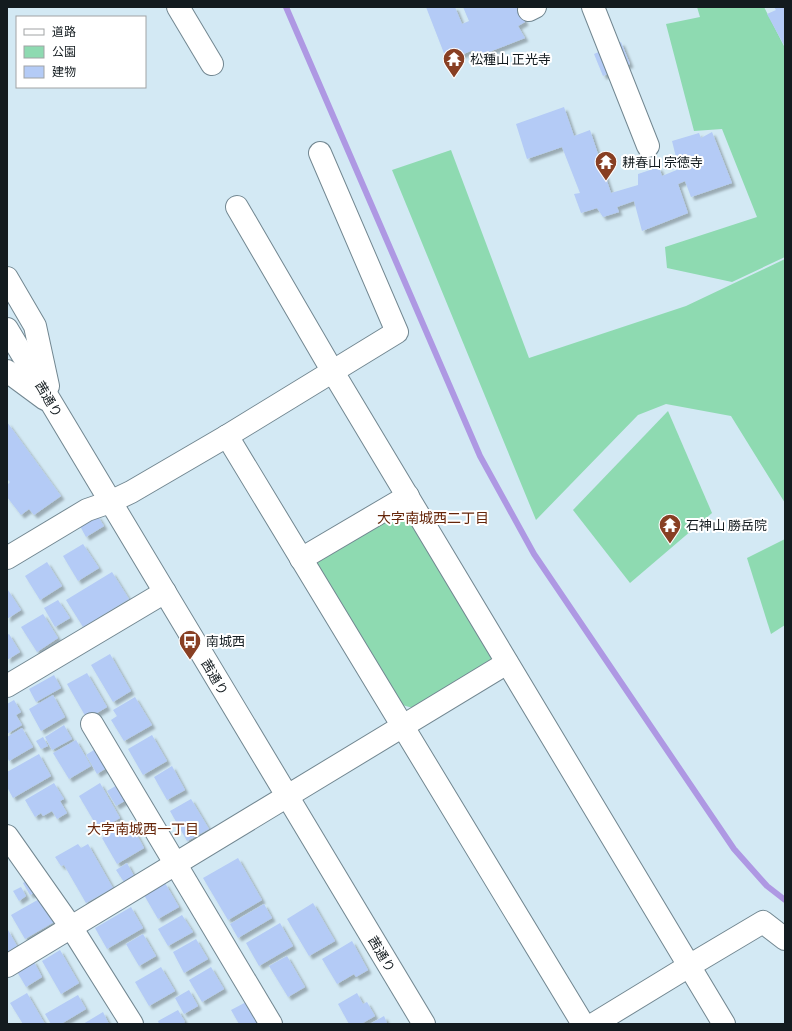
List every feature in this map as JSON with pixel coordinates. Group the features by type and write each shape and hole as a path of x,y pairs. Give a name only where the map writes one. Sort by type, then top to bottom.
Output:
{"street":[{"path":"178,7 212,64"},
{"path":"596,8 648,146"},
{"path":"7,558 87,510 110,502 131,492 333,372 397,332 320,153"},
{"path":"237,207 333,372 724,1024"},
{"path":"7,278 35,326 52,404"},
{"name":"茜通り","path":"7,329 424,1024"},
{"path":"7,371 52,404"},
{"path":"226,436 583,1024"},
{"path":"301,559 408,496"},
{"path":"7,686 165,592"},
{"path":"7,966 176,865 507,663"},
{"path":"92,724 270,1024"},
{"path":"7,836 71,927 132,1024"},
{"path":"594,1024 762,922 785,939"}],"green space":[{"path":"697,7 764,7 785,48 785,257 732,282 667,268 665,247 757,217 722,129 694,131 666,24 700,17"},
{"path":"451,150 529,358 686,306 785,259 785,503 731,416 666,404 638,415 536,520 392,170"},
{"path":"668,411 712,513 630,583 573,510"},
{"path":"407,509 494,655 490,663 413,708 402,705 317,564 317,554"},
{"path":"785,539 785,625 771,634 747,558"}],"building":[{"path":"426,7 455,7 462,24 469,21 463,7 518,7 525,22 518,26 525,38 476,57 473,50 447,61"},
{"path":"774,7 785,7 785,47 767,14 776,10"},
{"path":"621,42 630,64 603,76 594,54"},
{"path":"564,107 574,136 590,130 611,193 638,185 638,174 659,167 662,176 679,169 672,141 699,133 701,138 712,132 732,183 691,197 685,181 678,184 688,213 642,231 634,201 617,207 619,212 603,217 597,208 581,213 574,194 580,193 562,147 527,159 516,124"},
{"path":"7,422 61,496 34,515 29,509 21,515 7,497 7,485 10,482 7,479"},
{"path":"97,515 104,526 86,537 80,526"},
{"path":"83,544 99,568 78,581 63,556"},
{"path":"47,562 62,586 40,600 25,576"},
{"path":"112,572 129,599 83,627 66,600"},
{"path":"8,590 21,610 7,619 7,591"},
{"path":"58,600 70,618 55,627 44,608"},
{"path":"43,614 58,638 37,652 21,627"},
{"path":"9,634 20,652 7,660 7,635"},
{"path":"110,654 131,691 113,702 91,665"},
{"path":"87,673 107,707 87,719 67,684"},
{"path":"54,675 61,688 36,702 29,689"},
{"path":"53,695 65,717 41,731 29,709"},
{"path":"135,697 152,725 124,741 111,720 117,716 113,710"},
{"path":"14,700 21,712 16,715 22,725 7,734 7,704"},
{"path":"64,725 72,739 52,750 45,737"},
{"path":"22,728 33,747 9,761 7,757 7,737"},
{"path":"152,735 167,761 143,775 128,749"},
{"path":"43,737 48,746 41,749 36,741"},
{"path":"76,740 91,766 69,779 53,753"},
{"path":"97,748 108,767 97,774 86,755"},
{"path":"39,754 51,776 13,798 7,787 7,772"},
{"path":"172,766 185,790 167,800 154,777"},
{"path":"54,783 64,799 60,801 67,813 57,819 52,811 43,816 41,813 35,817 25,800"},
{"path":"100,783 120,818 99,830 79,796"},
{"path":"119,784 128,799 116,806 107,791"},
{"path":"191,799 209,829 187,841 170,811"},
{"path":"130,822 144,848 117,864 102,838"},
{"path":"78,844 81,848 88,844 113,888 86,903 64,865 61,866 55,857"},
{"path":"238,858 262,900 228,920 203,878"},
{"path":"127,863 134,876 124,882 116,870"},
{"path":"33,877 40,890 30,895 23,883"},
{"path":"165,883 179,907 158,919 144,895"},
{"path":"21,887 26,896 19,901 13,891"},
{"path":"41,898 54,922 25,939 11,915"},
{"path":"313,903 335,941 309,956 287,919"},
{"path":"264,904 272,918 238,938 230,924"},
{"path":"131,907 143,928 107,949 95,928"},
{"path":"182,915 193,932 168,946 158,929"},
{"path":"280,923 293,946 259,966 246,943"},
{"path":"7,928 17,946 7,952"},
{"path":"143,934 156,956 139,966 126,944"},
{"path":"196,939 208,959 184,973 173,952"},
{"path":"352,941 368,970 356,977 354,974 337,984 322,959"},
{"path":"60,950 79,983 61,994 42,961"},
{"path":"287,956 305,987 288,997 269,966"},
{"path":"33,960 42,977 26,987 16,970"},
{"path":"161,967 175,991 149,1006 135,982"},
{"path":"211,967 224,989 202,1002 189,980"},
{"path":"189,990 198,1006 184,1014 175,998"},
{"path":"27,993 45,1024 23,1024 10,1003"},
{"path":"357,993 363,1004 367,1002 375,1016 361,1024 349,1024 338,1004"},
{"path":"78,995 86,1009 61,1024 51,1024 45,1014"},
{"path":"250,1000 264,1024 239,1024 231,1010"},
{"path":"178,1010 185,1022 182,1024 159,1024 158,1021"},
{"path":"103,1012 109,1024 83,1024"},
{"path":"384,1016 387,1023 386,1024 370,1024"}],"waterway":[{"path":"286,7 480,456 534,554 734,849 767,886 785,900"}],"place":[{"name":"松種山 正光寺","path":"454,78"},
{"name":"耕春山 宗徳寺","path":"606,182"},
{"name":"石神山 勝岳院","path":"670,544"},
{"name":"南城西","path":"190,660"}],"district":[{"name":"大字南城西二丁目","path":"433,518"},
{"name":"大字南城西一丁目","path":"143,829"}]}
